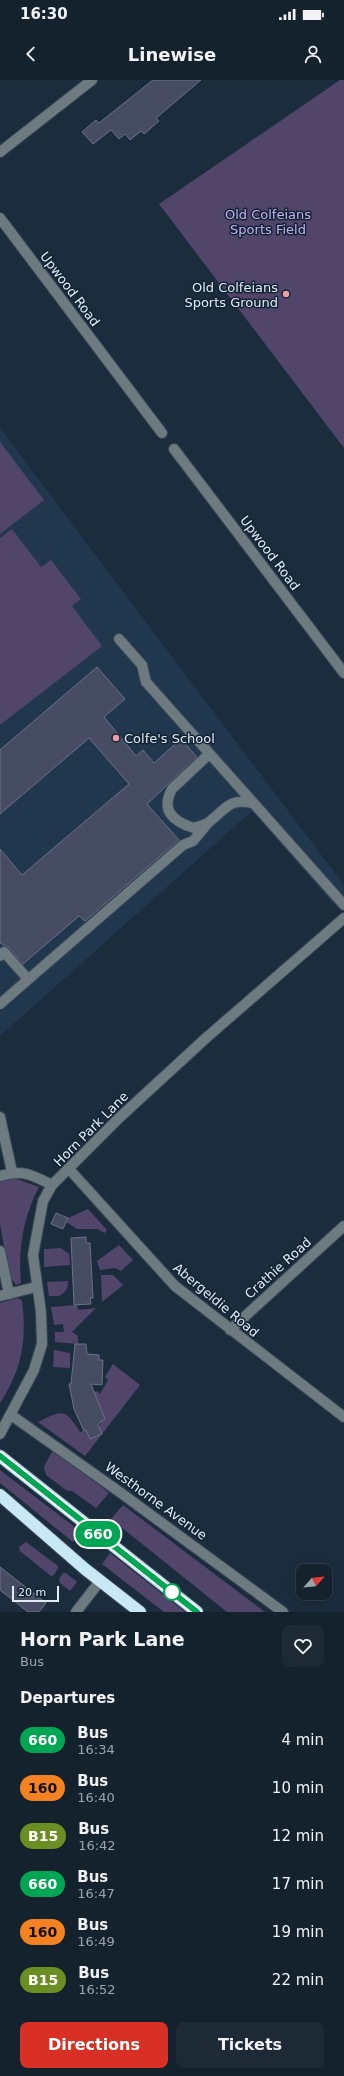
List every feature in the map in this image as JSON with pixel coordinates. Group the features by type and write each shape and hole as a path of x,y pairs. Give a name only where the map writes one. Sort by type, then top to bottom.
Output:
{"highway":[{"path":"0,1456 197,1612"},
{"path":"0,1495 100,1581 140,1612"}],"street":[{"path":"0,152 92,80"},
{"name":"Upwood Road","path":"0,218 162,433"},
{"name":"Upwood Road","path":"174,449 344,673"},
{"path":"119,639 142,665 146,682 208,754 344,905"},
{"path":"208,754 172,789 168,795 168,808 170,814 175,819 194,828 208,823"},
{"path":"0,1004 183,845 193,841 208,823 227,805 240,802 252,803"},
{"path":"183,845 188,834 188,826"},
{"name":"Horn Park Lane","path":"0,1434 34,1370 42,1344 41,1312 36,1287 33,1255 43,1201 52,1185 69,1170 119,1118 206,1038 344,918"},
{"path":"0,956 4,952 28,979"},
{"path":"0,1117 12,1172"},
{"name":"Abergeldie Road","path":"69,1170 175,1286 344,1417"},
{"path":"0,1176 12,1172 33,1175 52,1185"},
{"name":"Crathie Road","path":"230,1330 344,1226"},
{"path":"0,1251 4,1295 36,1287"},
{"name":"Westhorne Avenue","path":"10,1415 122,1493 282,1612"},
{"path":"76,1612 100,1581"}],"shaded area":[{"name":"Colfe's School","path":"0,428 344,885 344,895 333,904 252,811 0,1036"}],"green space":[{"name":"Old Colfeians Sports Field","path":"340,80 344,80 344,448 159,204"},
{"path":"0,442 44,500 0,534"},
{"path":"12,529 41,567 51,560 81,599 72,606 102,646 0,725 0,538"},
{"path":"14,1178 39,1187 25,1222 20,1258 21,1283 16,1285 9,1275 0,1224 0,1181"},
{"path":"88,1209 107,1230 105,1233 97,1229 77,1229 66,1222 68,1218"},
{"path":"119,1245 133,1260 121,1271 115,1268 100,1270 97,1261"},
{"path":"61,1248 69,1254 70,1265 44,1267 44,1249"},
{"path":"101,1275 113,1275 123,1285 102,1302"},
{"path":"68,1281 67,1288 63,1293 59,1296 49,1296 47,1282"},
{"path":"17,1298 22,1300 24,1329 23,1342 18,1366 0,1403 0,1303"},
{"path":"77,1305 78,1310 96,1308 72,1332 78,1336 78,1344 55,1342 55,1332 64,1332 63,1324 54,1325 51,1307"},
{"path":"54,1350 70,1353 70,1368 53,1367"},
{"path":"113,1364 140,1385 85,1456 38,1422 53,1415 67,1415 80,1432 86,1430 90,1439 101,1423 100,1422 105,1419 101,1408 95,1410 87,1394 97,1391 100,1394 108,1380 105,1377"},
{"path":"61,1448 70,1450 87,1466 90,1478 109,1493 96,1508 72,1491 66,1490 46,1475 44,1467 49,1457 53,1450"},
{"path":"0,1470 80,1531 73,1542 0,1483"},
{"path":"123,1505 265,1612 227,1612 111,1519"},
{"path":"26,1542 58,1566 54,1575 51,1576 20,1551 19,1547"},
{"path":"110,1553 186,1612 164,1612 102,1564"},
{"path":"63,1573 66,1573 77,1582 70,1591 60,1583 59,1579"}],"building":[{"path":"153,80 201,80 156,118 159,121 144,134 141,131 130,140 125,134 119,139 111,130 93,144 82,132 96,120 99,123"},
{"path":"97,667 125,699 104,717 136,756 143,750 154,763 181,739 197,757 147,804 179,840 85,921 79,916 23,964 9,948 0,943 0,849 22,875 129,784 89,738 0,814 0,750"},
{"path":"56,1213 68,1218 63,1229 51,1224"},
{"path":"86,1237 86,1243 90,1243 93,1298 90,1298 91,1304 74,1305 71,1238"},
{"path":"75,1344 86,1344 87,1354 99,1355 99,1360 103,1360 102,1385 91,1384 105,1419 98,1424 102,1434 90,1439 86,1430 84,1431 74,1409 69,1384 71,1384"},
{"path":"0,1567 46,1603 39,1612 28,1612 0,1590"}],"bus line":[{"name":"660","path":"0,1456 197,1612"}],"place":[{"name":"Old Colfeians Sports Ground","path":"286,294"},
{"name":"Colfe's School","path":"116,738"}]}
